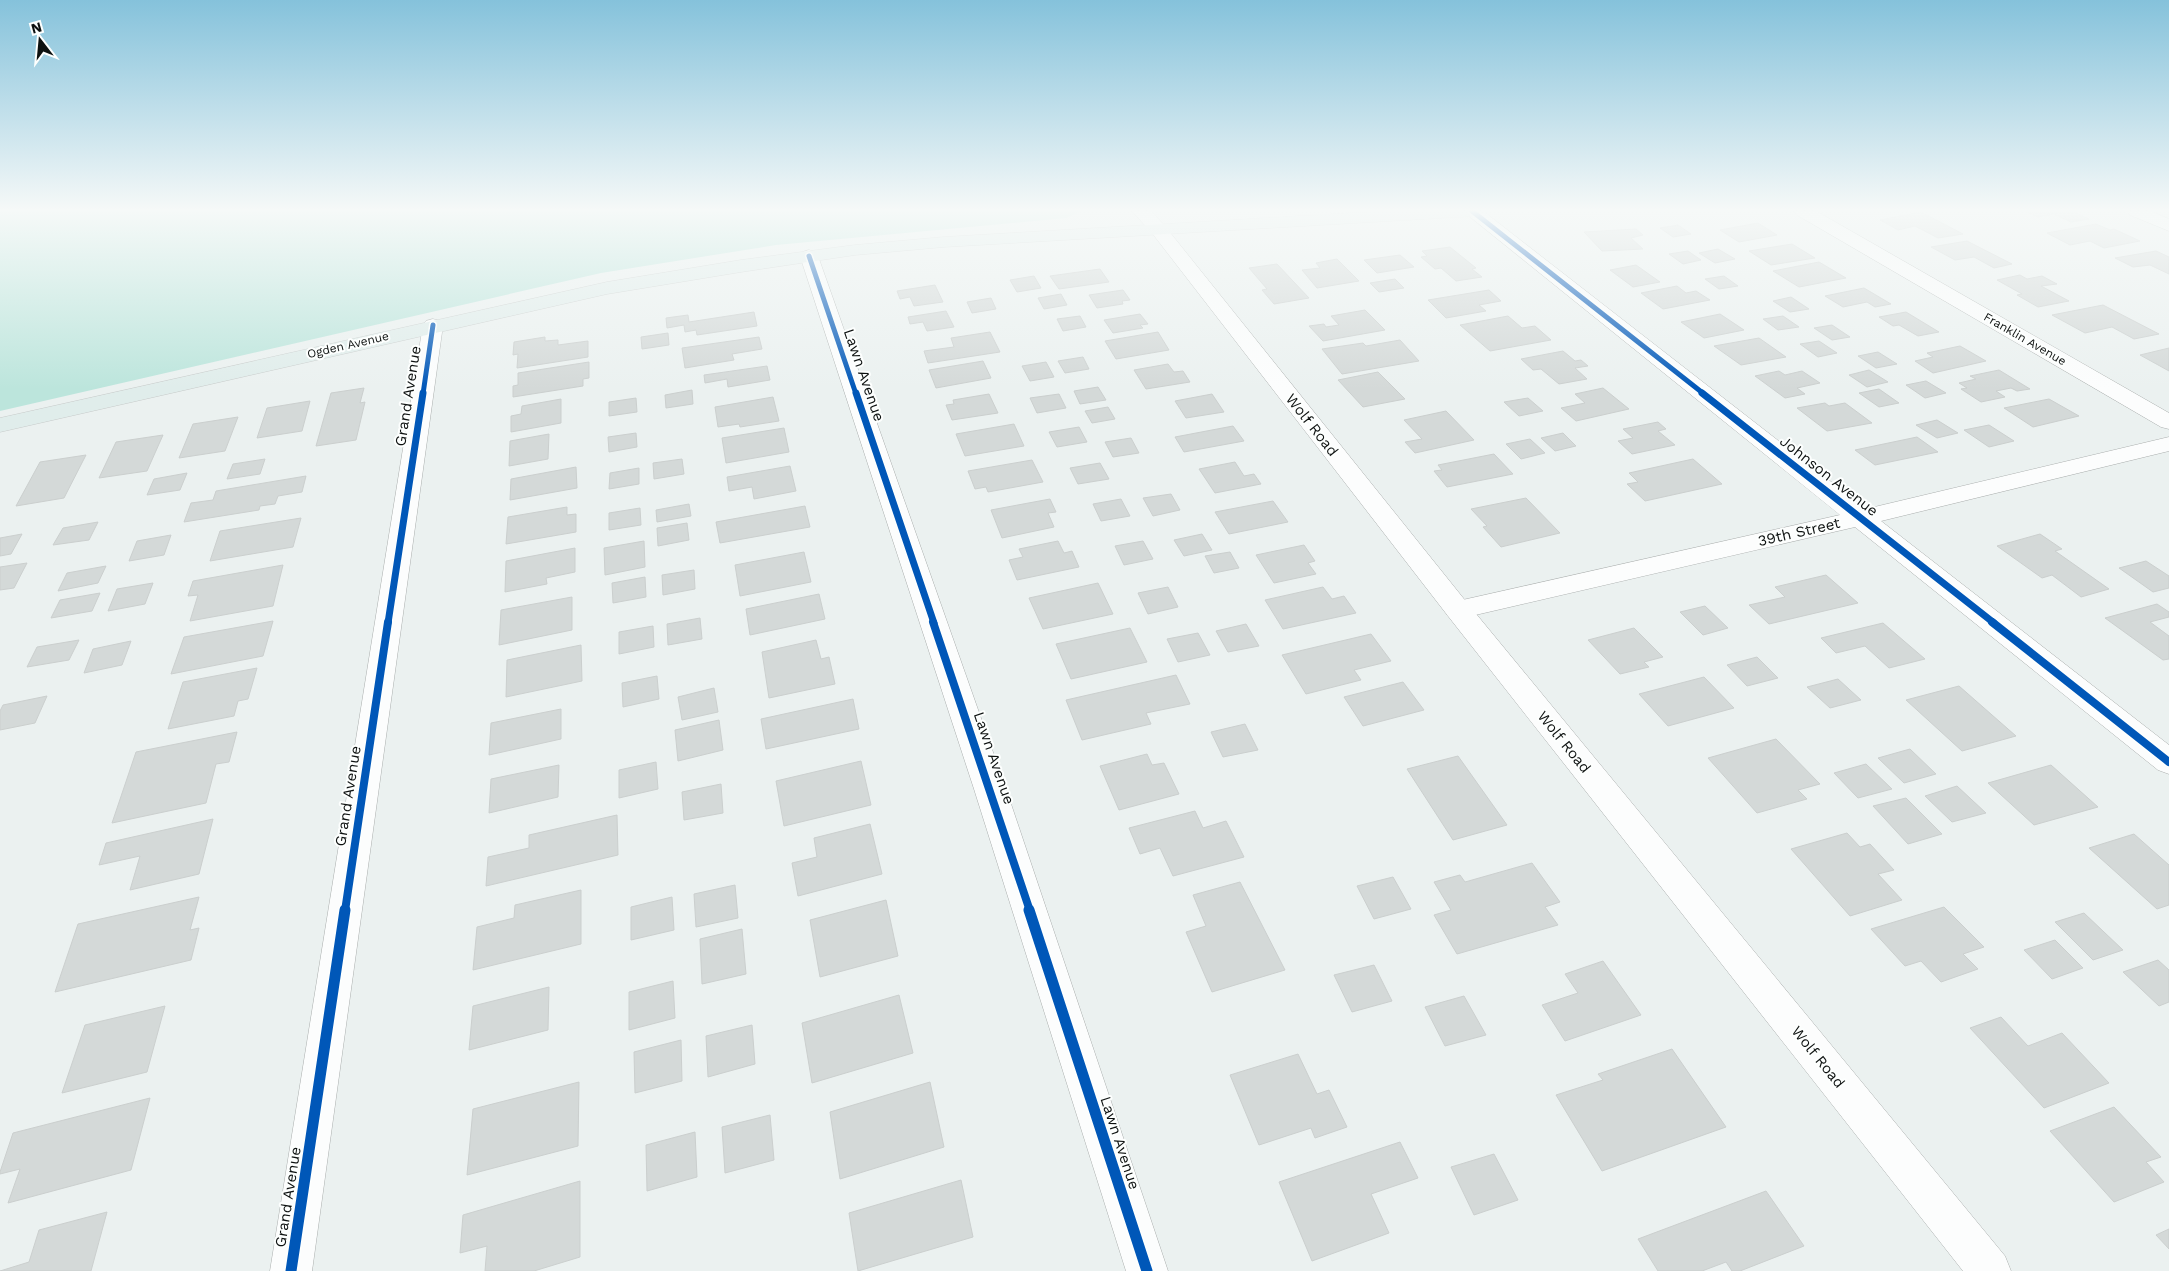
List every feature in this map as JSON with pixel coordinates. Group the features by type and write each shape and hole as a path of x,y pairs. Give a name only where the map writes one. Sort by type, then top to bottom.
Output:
{"main road":[{"name":"Ogden Avenue","path":"0,425 433,325 607,288 719,270"}],"street":[{"name":"Lawn Avenue","path":"814,270 993,798 1147,1271"},
{"name":"Wolf Road","path":"1191,270 1458,610 1990,1271"},
{"name":"Johnson Avenue","path":"1549,270 2169,762"},
{"name":"Franklin Avenue","path":"1906,270 2169,422"},
{"name":"Grand Avenue","path":"290,1271 433,325"},
{"name":"39th Street","path":"1458,610 1860,518 2169,444"}],"green space":[{"path":"0,270 618,270 601,273 0,411"}],"building":[{"path":"1101,270 1109,282 1059,289 1050,276"},
{"path":"1251,270 1283,270 1309,298 1274,304 1262,290 1267,289"},
{"path":"1302,270 1348,270 1359,281 1317,288"},
{"path":"1374,270 1394,270 1377,273"},
{"path":"1444,270 1474,270 1482,277 1456,281"},
{"path":"1610,270 1644,270 1660,282 1633,287"},
{"path":"1833,270 1846,278 1799,287 1773,271"},
{"path":"2020,275 2027,279 2042,276 2057,284 2041,286 2069,301 2038,307 2017,295 2022,294 1997,280"},
{"path":"1034,276 1041,288 1017,292 1010,280"},
{"path":"1724,276 1738,286 1719,289 1705,279"},
{"path":"1395,279 1404,288 1379,292 1370,283"},
{"path":"935,285 943,302 914,306 910,297 900,299 897,291"},
{"path":"1677,286 1686,293 1696,291 1710,300 1663,309 1641,293"},
{"path":"1864,288 1891,304 1875,307 1867,302 1843,307 1825,296"},
{"path":"1123,290 1130,300 1122,301 1123,304 1097,308 1089,295"},
{"path":"1489,290 1501,301 1479,305 1486,311 1446,318 1428,300"},
{"path":"1061,294 1067,305 1044,309 1038,298"},
{"path":"1791,297 1809,309 1790,312 1773,301"},
{"path":"991,298 996,309 972,313 967,302"},
{"path":"2103,305 2159,334 2134,339 2112,327 2085,333 2052,315"},
{"path":"1365,310 1385,330 1323,341 1309,326 1324,324 1326,327 1339,325 1331,316"},
{"path":"946,311 954,327 927,331 923,322 910,324 908,317"},
{"path":"754,312 757,326 697,335 696,330 685,332 684,325 667,328 666,318 688,315 689,322"},
{"path":"1906,312 1939,332 1918,336 1899,325 1893,326 1879,317"},
{"path":"1140,314 1148,324 1140,325 1143,328 1113,333 1104,320"},
{"path":"1720,314 1744,330 1704,338 1681,322"},
{"path":"1080,316 1086,327 1063,331 1057,319"},
{"path":"1508,316 1522,328 1535,326 1551,340 1490,351 1460,325"},
{"path":"1783,316 1799,327 1778,330 1763,319"},
{"path":"1832,325 1850,337 1832,340 1814,328"},
{"path":"990,332 1000,352 928,363 924,351 954,347 951,338"},
{"path":"1158,332 1169,350 1116,359 1105,341"},
{"path":"668,333 669,345 642,349 641,337"},
{"path":"545,337 545,341 558,340 558,345 588,341 588,357 517,368 518,354 513,355 514,342"},
{"path":"759,337 762,349 732,354 734,360 685,368 682,348"},
{"path":"1759,338 1786,357 1741,365 1714,346"},
{"path":"1400,340 1419,361 1342,374 1322,349 1363,343 1366,346"},
{"path":"1819,341 1837,353 1818,357 1800,344"},
{"path":"1960,346 1986,361 1933,373 1915,361 1933,357 1927,353"},
{"path":"2169,348 2169,371 2140,355"},
{"path":"1563,351 1575,361 1581,360 1588,366 1575,368 1587,379 1559,384 1541,369 1533,370 1521,359"},
{"path":"1878,352 1897,364 1876,368 1858,356"},
{"path":"1083,357 1089,369 1065,373 1058,361"},
{"path":"983,361 991,378 936,388 929,370"},
{"path":"589,362 589,378 583,379 583,386 513,397 513,386 518,385 518,373"},
{"path":"1046,362 1054,377 1030,381 1022,366"},
{"path":"1168,364 1174,372 1183,371 1190,382 1146,389 1134,370"},
{"path":"767,366 770,380 728,387 727,379 705,383 704,375"},
{"path":"1869,370 1888,382 1867,387 1849,375"},
{"path":"1999,370 2030,389 2017,391 2011,388 1996,391 2005,397 1981,402 1961,389 1967,388 1959,383 1976,379 1970,376"},
{"path":"1779,371 1785,375 1802,371 1820,383 1797,388 1805,394 1785,398 1755,376"},
{"path":"1378,372 1405,399 1363,407 1338,380"},
{"path":"1926,381 1946,393 1925,398 1906,385"},
{"path":"1098,387 1106,400 1080,404 1074,391"},
{"path":"364,388 360,403 365,402 356,440 316,446 331,393"},
{"path":"1603,388 1629,409 1576,421 1561,408 1585,403 1575,394"},
{"path":"1879,389 1899,403 1879,407 1859,393"},
{"path":"692,390 693,404 666,408 665,395"},
{"path":"989,394 998,413 952,420 946,405 954,404 953,400"},
{"path":"1059,394 1066,408 1037,413 1030,398"},
{"path":"1212,394 1224,412 1186,418 1175,401"},
{"path":"773,397 779,421 740,427 739,424 718,427 715,407"},
{"path":"636,398 637,412 609,416 609,402"},
{"path":"1528,398 1543,411 1519,416 1504,402"},
{"path":"561,399 561,423 511,432 511,416 521,414 522,406"},
{"path":"2049,399 2079,416 2033,427 2004,408"},
{"path":"310,401 302,431 257,438 267,408"},
{"path":"1825,403 1829,406 1845,403 1872,423 1827,431 1797,408"},
{"path":"1108,407 1115,419 1092,423 1085,411"},
{"path":"1446,411 1474,440 1415,453 1405,442 1422,439 1404,420"},
{"path":"238,417 225,451 179,458 193,424"},
{"path":"1937,420 1958,433 1937,438 1916,425"},
{"path":"1658,422 1666,429 1658,431 1675,445 1632,454 1618,441 1633,438 1623,429"},
{"path":"1014,424 1024,446 965,456 956,434"},
{"path":"1989,425 2014,441 1989,447 1964,430"},
{"path":"1233,426 1244,441 1184,452 1175,437"},
{"path":"1079,427 1087,442 1057,447 1049,432"},
{"path":"784,428 789,452 726,463 722,438"},
{"path":"636,433 637,447 609,452 608,437"},
{"path":"1563,433 1576,446 1555,451 1541,438"},
{"path":"549,434 548,459 509,466 510,441"},
{"path":"163,435 147,471 99,478 116,442"},
{"path":"1917,437 1938,452 1875,465 1855,450"},
{"path":"1131,438 1139,453 1113,457 1105,442"},
{"path":"1530,439 1545,453 1521,459 1506,444"},
{"path":"1494,454 1513,474 1447,487 1434,471 1442,470 1438,465"},
{"path":"86,455 64,498 16,506 40,462"},
{"path":"265,459 260,474 227,479 233,464"},
{"path":"682,459 684,474 654,479 653,463"},
{"path":"1693,459 1722,484 1645,501 1627,484 1638,482 1629,473"},
{"path":"1032,460 1043,482 988,492 986,487 975,489 968,471"},
{"path":"1235,462 1244,476 1254,474 1261,484 1215,493 1199,469"},
{"path":"1100,463 1109,479 1078,484 1070,468"},
{"path":"790,466 796,491 754,499 752,487 729,491 727,477"},
{"path":"576,467 577,488 510,500 511,479"},
{"path":"639,468 639,484 609,489 610,473"},
{"path":"187,473 180,490 147,495 154,479"},
{"path":"306,476 302,492 278,496 275,504 260,506 259,510 184,522 191,503 213,500 216,491"},
{"path":"1171,494 1180,510 1153,516 1143,498"},
{"path":"1526,498 1560,533 1501,547 1483,527 1487,526 1471,509"},
{"path":"1050,499 1056,512 1048,513 1054,527 1002,538 991,510"},
{"path":"1121,499 1130,516 1101,521 1093,504"},
{"path":"1273,501 1288,522 1229,534 1215,512"},
{"path":"689,504 691,516 657,522 656,510"},
{"path":"805,506 810,527 720,543 716,522"},
{"path":"567,507 567,515 576,514 576,532 506,544 508,517"},
{"path":"640,508 641,525 609,530 609,513"},
{"path":"301,518 293,547 210,561 220,531"},
{"path":"98,522 89,540 53,545 63,528"},
{"path":"687,523 689,540 658,546 657,528"},
{"path":"22,534 11,554 0,556 0,538"},
{"path":"1202,534 1212,550 1184,556 1174,540"},
{"path":"2040,534 2062,549 2055,551 2109,589 2081,597 2052,575 2042,578 1997,546"},
{"path":"171,535 164,555 129,561 137,541"},
{"path":"644,541 645,567 605,575 604,548"},
{"path":"1058,541 1064,553 1072,551 1079,567 1017,580 1009,560 1023,557 1019,549"},
{"path":"1143,541 1153,559 1124,565 1115,546"},
{"path":"1304,545 1315,561 1308,563 1316,574 1274,583 1256,555"},
{"path":"575,548 575,572 546,578 547,584 505,592 506,561"},
{"path":"804,552 811,582 740,596 735,565"},
{"path":"1230,552 1239,568 1214,573 1205,556"},
{"path":"2146,561 2169,576 2169,588 2153,592 2119,568"},
{"path":"27,563 14,588 0,590 0,567"},
{"path":"283,565 273,606 190,621 198,595 188,596 193,581"},
{"path":"106,566 98,583 58,591 67,573"},
{"path":"694,570 695,589 663,595 662,575"},
{"path":"1826,575 1858,603 1769,624 1749,605 1785,597 1775,587"},
{"path":"645,577 646,597 613,603 612,583"},
{"path":"153,583 145,604 108,611 117,589"},
{"path":"1098,583 1113,614 1043,629 1029,598"},
{"path":"1168,587 1178,607 1148,614 1138,593"},
{"path":"1323,587 1332,599 1344,596 1356,613 1283,629 1265,600"},
{"path":"100,593 92,611 51,618 60,600"},
{"path":"819,594 825,619 750,635 746,609"},
{"path":"572,597 572,630 499,645 501,610"},
{"path":"2157,604 2169,612 2169,617 2150,622 2169,636 2169,659 2163,660 2105,618"},
{"path":"1705,606 1728,628 1703,635 1680,612"},
{"path":"700,618 702,639 668,645 667,624"},
{"path":"273,621 263,656 171,674 184,637"},
{"path":"1883,623 1925,659 1889,668 1865,646 1836,653 1821,638"},
{"path":"1246,624 1259,646 1228,652 1216,631"},
{"path":"653,626 654,647 619,654 619,632"},
{"path":"1130,628 1147,662 1071,679 1056,644"},
{"path":"1634,628 1663,657 1644,662 1649,667 1620,674 1588,640"},
{"path":"1198,633 1210,655 1178,662 1167,639"},
{"path":"1371,634 1391,661 1354,670 1361,680 1306,694 1282,655"},
{"path":"79,640 69,660 27,667 37,647"},
{"path":"816,640 821,659 829,657 835,684 769,698 762,652"},
{"path":"131,641 122,665 84,673 93,649"},
{"path":"581,645 582,681 506,697 507,660"},
{"path":"1757,657 1778,678 1747,686 1727,665"},
{"path":"257,668 248,699 238,701 234,716 168,729 183,682"},
{"path":"1176,675 1190,704 1146,713 1151,724 1082,740 1066,700"},
{"path":"657,676 659,699 623,707 622,683"},
{"path":"1704,677 1734,708 1668,726 1639,694"},
{"path":"1838,679 1861,700 1830,708 1807,687"},
{"path":"1403,682 1424,710 1363,726 1344,697"},
{"path":"1959,686 2016,736 1962,751 1906,700"},
{"path":"714,688 718,712 682,720 678,697"},
{"path":"47,696 35,723 0,730 0,711 3,705"},
{"path":"853,699 859,729 766,749 761,719"},
{"path":"561,709 561,739 489,755 491,723"},
{"path":"719,720 723,750 678,761 675,730"},
{"path":"1245,724 1258,750 1223,757 1211,732"},
{"path":"237,732 229,762 216,764 206,803 112,823 136,752"},
{"path":"1776,739 1820,784 1798,790 1807,799 1757,813 1708,758"},
{"path":"1910,749 1936,774 1904,783 1878,758"},
{"path":"1147,754 1152,765 1164,763 1179,794 1119,810 1100,766"},
{"path":"1458,756 1507,825 1453,840 1407,769"},
{"path":"861,761 871,805 784,826 776,781"},
{"path":"656,762 658,789 619,798 619,770"},
{"path":"1866,764 1892,789 1858,798 1834,773"},
{"path":"559,765 558,797 489,813 491,779"},
{"path":"2051,765 2098,807 2034,825 1988,783"},
{"path":"721,784 723,813 684,820 682,792"},
{"path":"1957,786 1986,813 1952,822 1925,796"},
{"path":"1906,798 1942,834 1908,844 1873,806"},
{"path":"1195,811 1203,828 1226,821 1244,857 1173,876 1160,848 1140,854 1129,828"},
{"path":"617,815 618,855 486,886 488,857 529,848 529,835"},
{"path":"213,819 199,874 130,890 140,856 99,865 106,843"},
{"path":"870,824 882,874 798,896 792,863 817,857 814,838"},
{"path":"1847,833 1860,847 1870,844 1894,870 1878,874 1902,900 1850,916 1791,849"},
{"path":"2134,834 2169,865 2169,905 2157,909 2089,848"},
{"path":"1532,863 1560,902 1545,907 1558,925 1457,954 1434,915 1451,910 1434,882 1460,875 1465,882"},
{"path":"1393,877 1411,909 1374,919 1357,886"},
{"path":"1240,882 1285,970 1212,992 1186,932 1206,926 1193,895"},
{"path":"735,885 738,918 696,927 694,894"},
{"path":"581,890 581,944 473,970 477,927 514,918 515,905"},
{"path":"199,897 190,930 199,928 191,960 55,992 78,924"},
{"path":"672,897 674,930 631,940 631,907"},
{"path":"886,900 898,956 820,977 810,920"},
{"path":"1944,907 1984,947 1963,954 1978,969 1941,982 1921,961 1905,966 1871,929"},
{"path":"2084,913 2123,950 2093,960 2055,922"},
{"path":"742,929 746,974 702,984 700,939"},
{"path":"2055,940 2083,968 2052,979 2024,950"},
{"path":"2158,960 2169,970 2169,1002 2159,1006 2123,972"},
{"path":"1603,961 1641,1015 1565,1041 1542,1005 1578,993 1565,974"},
{"path":"1374,965 1392,1001 1352,1012 1334,975"},
{"path":"673,981 675,1018 629,1030 629,992"},
{"path":"549,987 548,1030 469,1050 473,1006"},
{"path":"899,995 913,1053 812,1083 802,1023"},
{"path":"1464,996 1486,1035 1445,1046 1425,1007"},
{"path":"165,1006 147,1072 62,1093 85,1025"},
{"path":"2001,1017 2028,1046 2062,1033 2109,1083 2044,1108 1970,1028"},
{"path":"752,1025 755,1064 708,1077 706,1036"},
{"path":"681,1040 682,1081 635,1093 634,1052"},
{"path":"1672,1049 1726,1127 1602,1171 1556,1095 1603,1080 1598,1074"},
{"path":"1298,1054 1317,1094 1329,1090 1347,1127 1315,1138 1311,1128 1259,1145 1230,1075"},
{"path":"579,1082 578,1146 467,1175 473,1109"},
{"path":"930,1082 944,1147 840,1179 830,1112"},
{"path":"150,1098 131,1170 8,1203 20,1169 0,1174 0,1172 13,1133"},
{"path":"2114,1107 2161,1157 2146,1162 2164,1182 2114,1202 2050,1131"},
{"path":"770,1115 774,1160 725,1173 722,1127"},
{"path":"695,1132 697,1177 647,1191 646,1145"},
{"path":"1400,1142 1418,1178 1371,1194 1389,1233 1312,1261 1279,1182"},
{"path":"1494,1154 1518,1200 1474,1215 1451,1167"},
{"path":"961,1180 973,1237 858,1271 849,1213"},
{"path":"580,1181 580,1257 534,1271 485,1271 487,1246 460,1253 463,1215"},
{"path":"1766,1191 1804,1246 1740,1271 1732,1271 1726,1262 1702,1271 1658,1271 1638,1239"},
{"path":"107,1212 91,1271 0,1271 29,1262 39,1230"},
{"path":"2169,1229 2169,1249 2156,1235"}],"cycle path":[{"path":"814,270 990,789 1147,1271"},
{"path":"1547,270 2169,762"},
{"path":"291,1271 433,325"}]}
